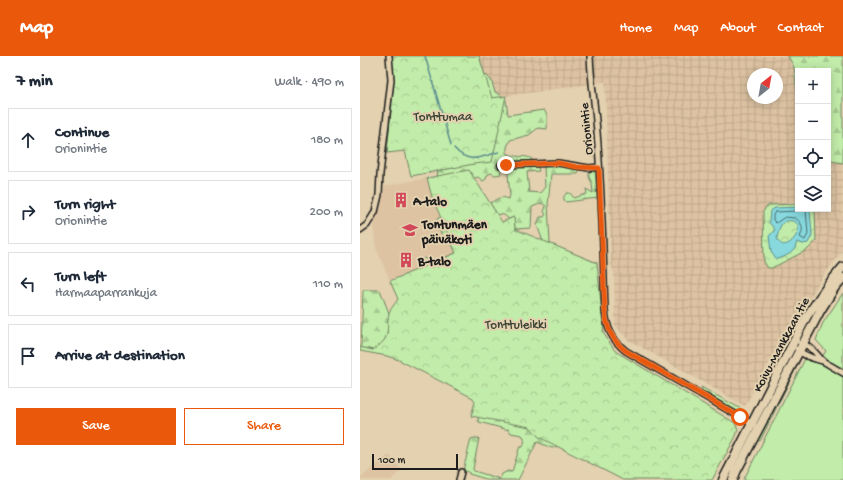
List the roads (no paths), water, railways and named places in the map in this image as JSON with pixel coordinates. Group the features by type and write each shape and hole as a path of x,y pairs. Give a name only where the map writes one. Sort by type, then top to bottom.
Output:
{"main road":[{"name":"Koivu-Mankkaan tie","path":"733,480 755,426 793,343 814,304 843,267"},
{"name":"Koivu-Mankkaan tie","path":"723,480 801,347 826,300 843,278"}],"street":[{"path":"360,230 367,225 375,212 379,195 391,80 389,56"},
{"name":"Orionintie","path":"590,56 590,74 597,131 605,311 610,334 626,351 755,426"},
{"path":"501,166 558,163 577,167 599,168"},
{"path":"793,343 801,347 812,349 824,361 843,373"},
{"path":"801,347 809,357 824,361"},
{"path":"459,480 461,472"}],"water":[{"path":"795,207 795,212 810,212 812,235 808,243 803,244 797,242 792,252 784,257 776,259 771,252 769,236 775,230 769,222 770,211 775,208","holes":["784,222 794,222 798,225 798,231 791,242 781,244 777,238 779,230"]}],"waterway":[{"path":"425,56 451,145"},
{"path":"454,148 459,153 470,158 499,152"}],"place":[{"name":"A-talo","path":"401,200"},
{"name":"Tontunmäen päiväkoti","path":"410,230"},
{"name":"B-talo","path":"406,260"}],"park label":[{"name":"Tonttumaa","path":"443,115"},
{"name":"Tonttuleikki","path":"516,323"}]}
